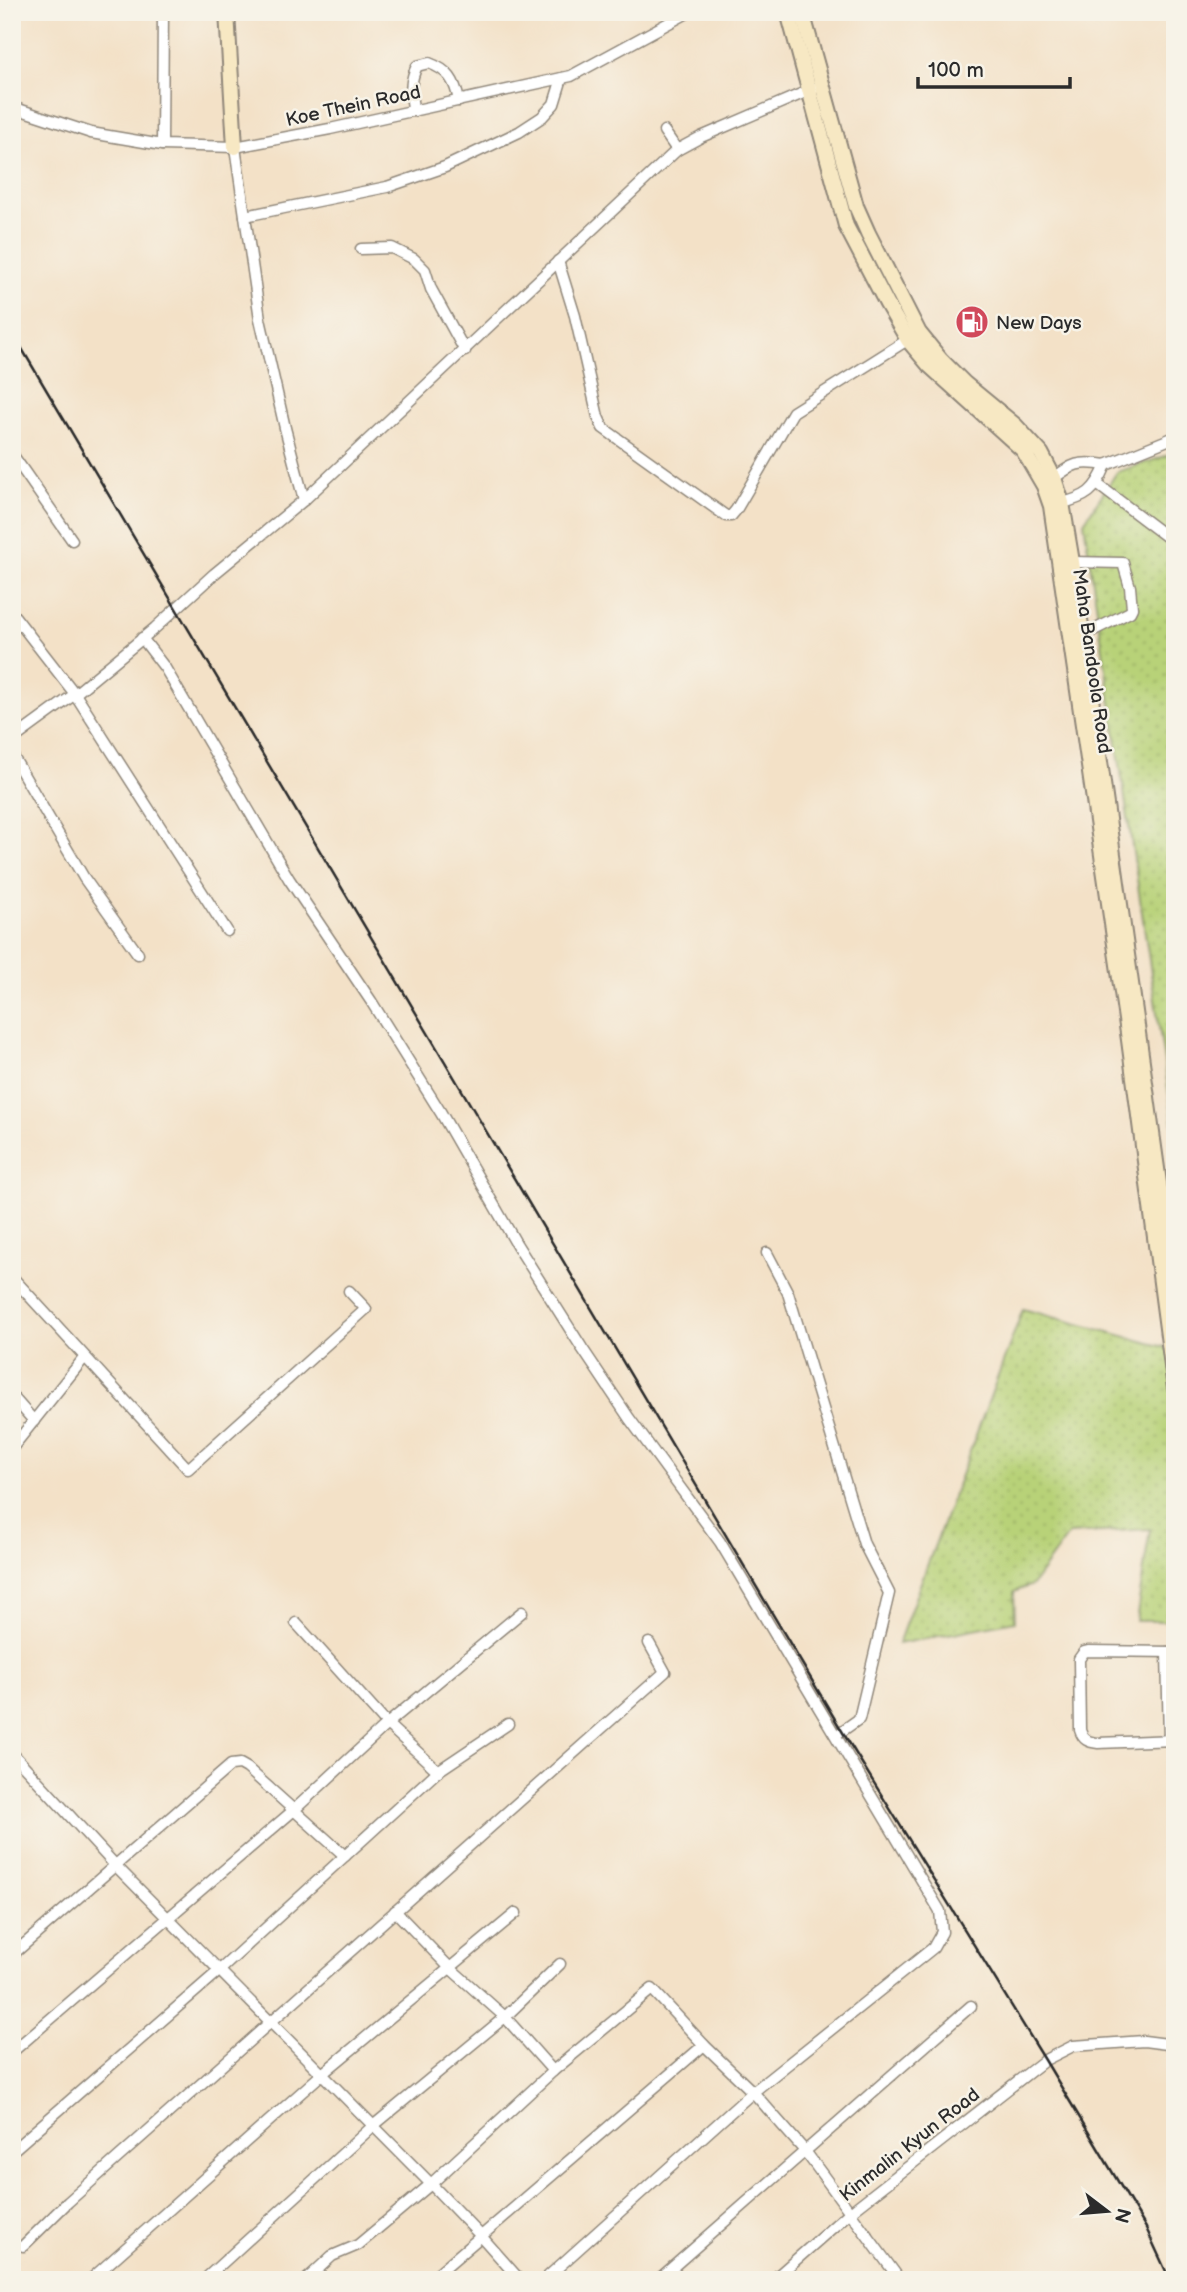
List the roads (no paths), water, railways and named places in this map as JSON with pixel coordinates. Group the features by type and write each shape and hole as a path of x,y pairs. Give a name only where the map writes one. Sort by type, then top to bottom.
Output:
{"main road":[{"path":"227,12 236,148"},
{"name":"Maha Bandoola Road","path":"788,12 856,206 913,337 1034,444 1057,504 1072,562 1175,1297"},
{"name":"Maha Bandoola Road","path":"802,12 816,87"},
{"name":"Maha Bandoola Road","path":"1057,504 1175,1389"}],"street":[{"path":"151,12 163,13 162,145"},
{"name":"Koe Thein Road","path":"12,107 91,133 162,145 236,148 571,76 689,12"},
{"path":"414,111 410,99 413,74 417,66 429,63 443,68 452,77 459,100"},
{"path":"245,216 387,187 445,167 519,132 542,117 554,104 562,78"},
{"path":"12,740 75,694 304,500 677,150 816,87"},
{"path":"664,131 677,150"},
{"path":"236,148 260,319 304,500"},
{"path":"361,249 392,248 414,259 425,270 431,289 464,351"},
{"path":"558,261 575,316 598,417 603,428 726,516 731,516 736,510 793,412 913,337"},
{"path":"1049,482 1076,463 1106,465 1175,438"},
{"path":"12,454 72,540"},
{"path":"1057,504 1080,498 1097,484 1106,465"},
{"path":"1097,484 1175,543"},
{"path":"1072,562 1123,563 1130,587 1130,612 1082,636"},
{"path":"12,613 75,694 228,931"},
{"path":"142,638 165,668 289,879 441,1112 511,1234 575,1336 629,1418 720,1542 940,1911 942,1933 933,1948 753,2092 544,2280"},
{"path":"12,755 84,878 138,954"},
{"path":"766,1253 788,1293 864,1544 889,1593 859,1719 842,1731"},
{"path":"12,1277 188,1469 366,1309 349,1291"},
{"path":"12,1448 85,1358"},
{"path":"12,1396 34,1421"},
{"path":"12,2052 294,1810 387,1724 522,1612"},
{"path":"296,1623 387,1724 438,1771"},
{"path":"23,2246 68,2202 544,1778 621,1714 665,1672 649,1643"},
{"path":"1083,1652 1171,1652 1172,1740 1092,1742 1082,1737 1079,1659 1083,1652"},
{"path":"12,2151 220,1970 438,1771 508,1724"},
{"path":"12,1753 115,1865 481,2235 520,2280"},
{"path":"12,1955 231,1765 240,1764 247,1768 345,1856"},
{"path":"395,1911 450,1968 505,2017 553,2071"},
{"path":"90,2280 323,2074 516,1913"},
{"path":"204,2280 373,2126 505,2017 560,1964"},
{"path":"306,2280 332,2256 358,2245 431,2184 553,2071 652,1989 753,2092 805,2151 900,2280"},
{"path":"657,2280 971,2006"},
{"name":"Kinmalin Kyun Road","path":"773,2280 849,2213 1045,2060 1073,2046 1144,2041 1175,2045"},
{"path":"430,2280 704,2045"}],"railway":[{"path":"12,332 842,1731 1146,2228 1170,2280"}],"place":[{"name":"New Days","path":"972,322"}]}
